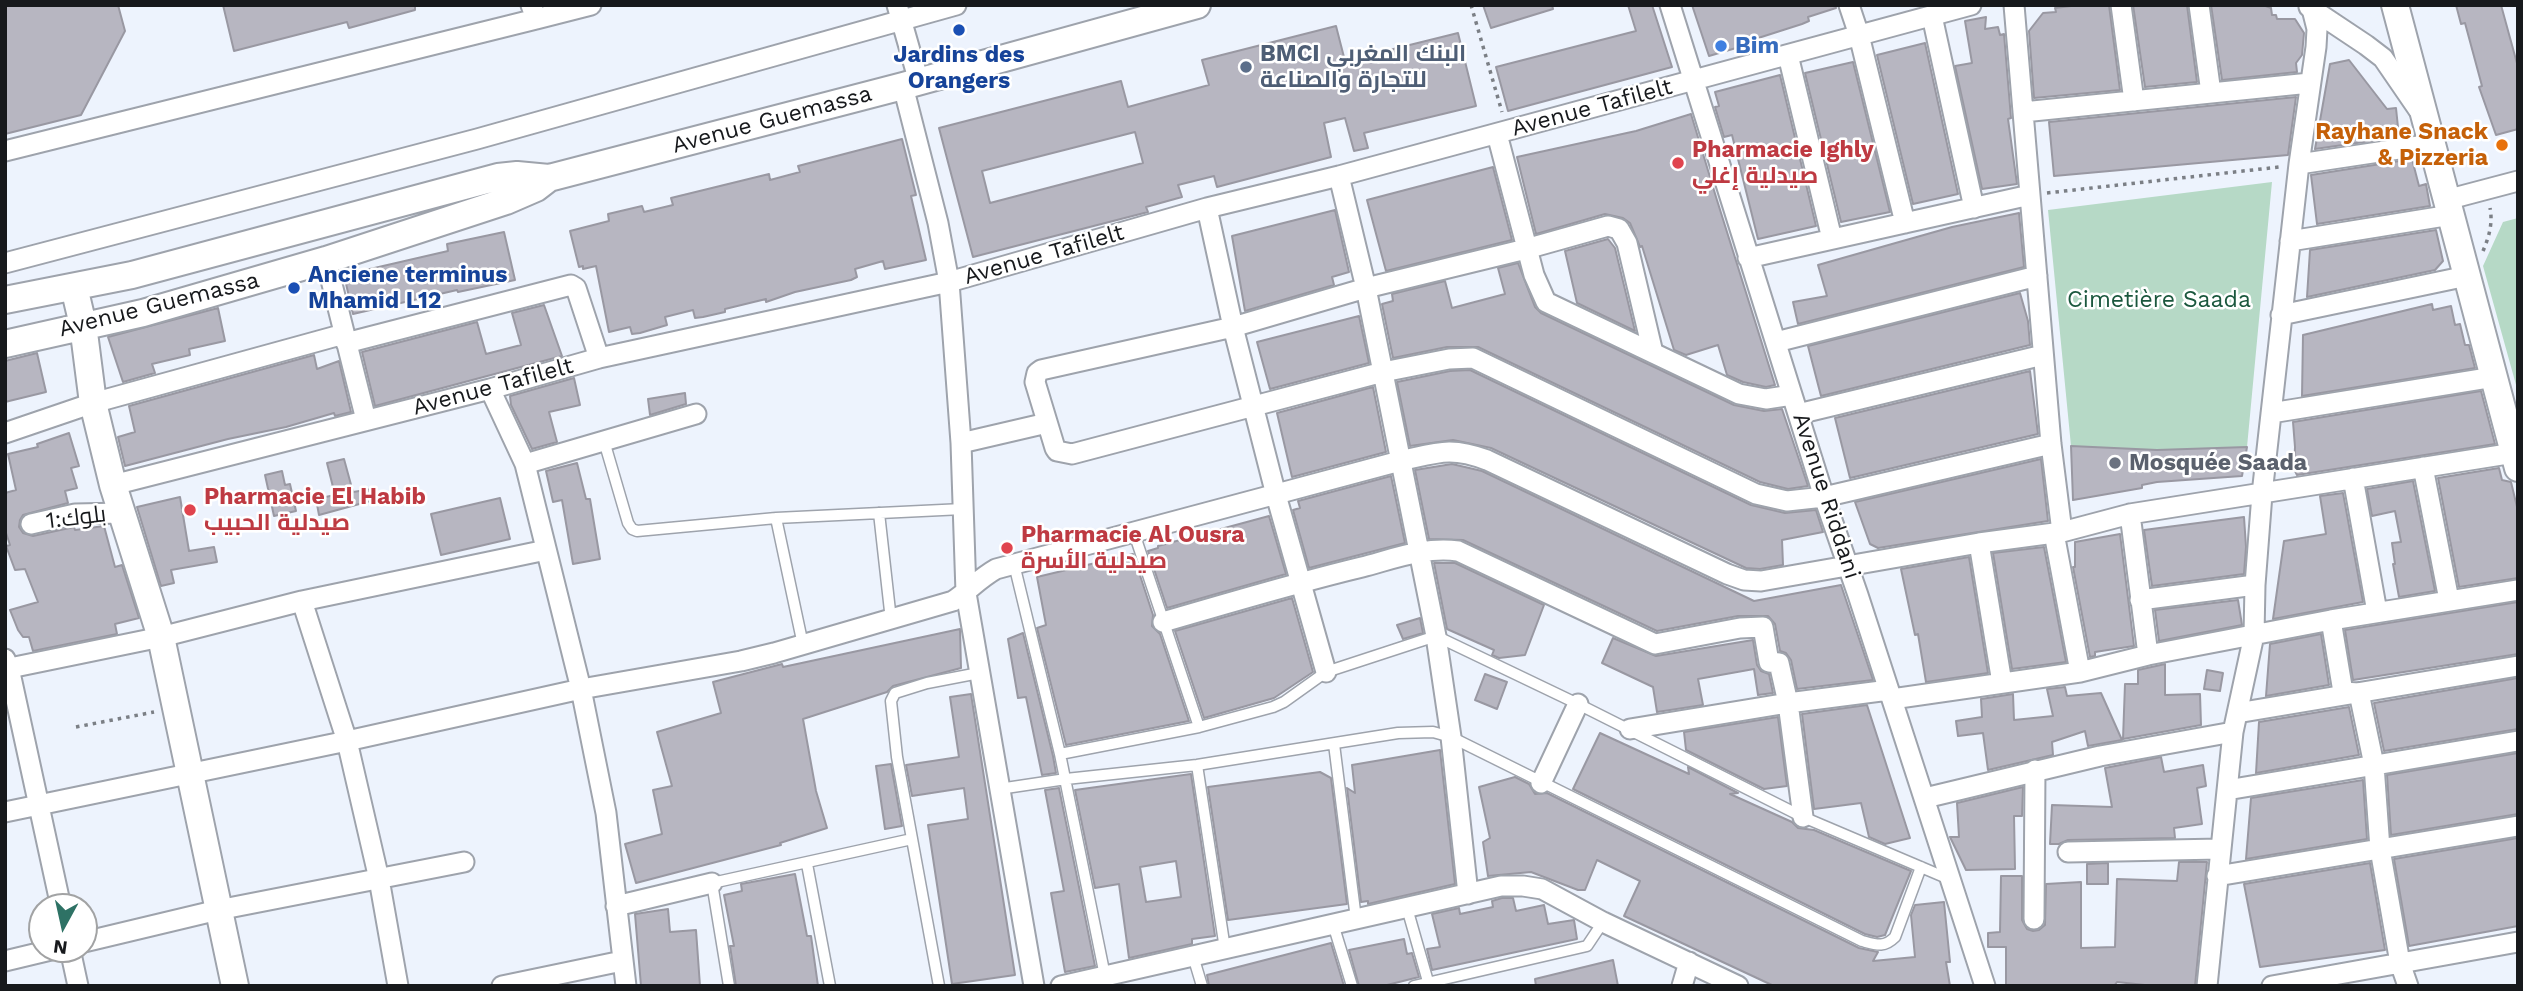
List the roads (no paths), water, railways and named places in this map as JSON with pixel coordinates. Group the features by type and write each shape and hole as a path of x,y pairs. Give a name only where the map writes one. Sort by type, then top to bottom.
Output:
{"main road":[{"name":"Avenue Guemassa","path":"5,300 132,275 498,177 517,175 549,178 911,84 1197,5"},
{"path":"2395,5 2516,461"},
{"name":"Avenue Guemassa","path":"5,344 144,313 327,260 514,199 549,178"},
{"path":"74,287 83,325 93,403 113,485 161,637 192,773 235,986"}],"street":[{"path":"5,151 533,12 590,5"},
{"path":"5,263 477,139 899,13 956,5"},
{"name":"Avenue Riddani","path":"1670,5 1824,497 1985,986"},
{"path":"1849,5 1905,223"},
{"name":"Avenue Tafilelt","path":"113,485 490,389 599,358 949,282 1207,208 1339,176 1971,5"},
{"path":"2014,5 2058,533 2080,672"},
{"path":"2121,5 2134,101"},
{"path":"2199,5 2211,93"},
{"path":"2310,7 2383,58 2425,118"},
{"path":"2207,986 2235,722 2254,635 2262,494 2299,164 2316,47 2316,29 2310,7"},
{"path":"899,13 949,282 961,443 966,593 1033,985 1024,986"},
{"path":"1932,16 1973,208"},
{"path":"1788,55 1832,239"},
{"path":"2023,112 2311,83"},
{"path":"1502,132 1526,249 1546,302 1751,398 1795,405 2043,355"},
{"path":"2299,164 2432,144"},
{"path":"1339,176 1366,288 1436,636 1451,737 1468,894"},
{"path":"2290,242 2449,208 2482,191 2518,181"},
{"path":"1748,258 2030,195"},
{"path":"1207,208 1233,327 1276,495 1326,672"},
{"path":"1653,353 1627,243 1619,229 1608,226 1366,288 1233,327 1041,370 1037,373 1035,382 1057,451 1072,454 1383,372 1449,359 1473,358 1756,494 1787,501 1824,497 2051,444"},
{"path":"327,260 366,420"},
{"path":"1776,342 2037,276"},
{"path":"2281,314 2467,276"},
{"path":"5,433 93,403 345,338 571,285 576,288 599,358"},
{"path":"2271,413 2494,377"},
{"path":"490,389 526,464 581,689 606,813 626,986"},
{"path":"526,464 696,414"},
{"path":"961,443 1047,423"},
{"path":"5,812 581,689 741,661 932,608 966,593 983,576 1014,564 1400,461 1447,451 1465,452 1487,460 1744,580 1761,581 1979,543 2058,533 2130,514 2353,478 2423,467 2516,461"},
{"path":"2423,467 2449,600"},
{"path":"2353,478 2377,612"},
{"name":"بلوك:1","path":"31,524 75,514 122,513"},
{"path":"2130,514 2148,655"},
{"path":"1979,543 2002,683"},
{"path":"1163,622 1301,582 1419,552 1443,549 1458,551 1655,644 1751,626 1763,627 1769,662 1779,663 1788,703 1803,817"},
{"path":"58,893 41,804 7,665 161,637 302,601 546,550"},
{"path":"2140,600 2255,585"},
{"path":"1630,729 1788,703 1890,695 2080,672 2148,655 2331,620 2518,590"},
{"path":"302,601 347,741 379,879 398,986"},
{"path":"2331,620 2343,692 2360,693"},
{"path":"1925,798 2360,693 2518,666"},
{"path":"2360,693 2374,765 2379,849 2400,963 2409,986"},
{"path":"1541,783 1578,704"},
{"path":"2227,790 2518,741"},
{"path":"2034,919 2035,770"},
{"path":"2217,876 2518,826"},
{"path":"2068,852 2220,849"},
{"path":"98,939 218,910 464,862"},
{"path":"616,906 712,883"},
{"path":"1061,986 1501,886 1523,886 1542,890 1738,986"},
{"path":"2272,986 2518,942"},
{"path":"5,961 28,955"},
{"path":"502,986 622,961"},
{"path":"1682,986 1689,962"},
{"path":"73,963 78,986"}],"lane":[{"path":"604,441 632,529 646,532 724,521 963,509"},
{"path":"879,513 891,620"},
{"path":"776,518 803,645"},
{"path":"1134,533 1199,727"},
{"path":"1014,564 1066,779 1105,976"},
{"path":"1060,754 1199,727 1284,702 1326,672 1436,636 1630,729 1803,817 1949,879"},
{"path":"939,986 897,757 891,697 895,693 927,683 979,673"},
{"path":"999,789 1198,765 1417,731 1433,732 1451,737 1877,946 1887,944 1895,937 1921,867"},
{"path":"1334,744 1356,919"},
{"path":"1198,765 1225,949"},
{"path":"729,986 712,883 912,839"},
{"path":"807,864 830,986"},
{"path":"1407,908 1429,984"},
{"path":"1413,986 1587,946 1603,922"},
{"path":"1333,924 1352,986"},
{"path":"1193,956 1202,986"}],"place":[{"name":"Jardins des Orangers","path":"959,30"},
{"name":"Bim","path":"1721,46"},
{"name":"BMCI البنك المغربي للتجارة والصناعة","path":"1246,67"},
{"name":"Rayhane Snack & Pizzeria","path":"2502,145"},
{"name":"Pharmacie Ighly صيدلية إغلي","path":"1678,163"},
{"name":"Anciene terminus Mhamid L12","path":"294,288"},
{"name":"Mosquée Saada","path":"2115,463"},
{"name":"Pharmacie El Habib صيدلية الحبيب","path":"190,510"},
{"name":"Pharmacie Al Ousra صيدلية الأسرة","path":"1007,548"}],"park label":[{"name":"Cimetière Saada","path":"2159,300"}]}
